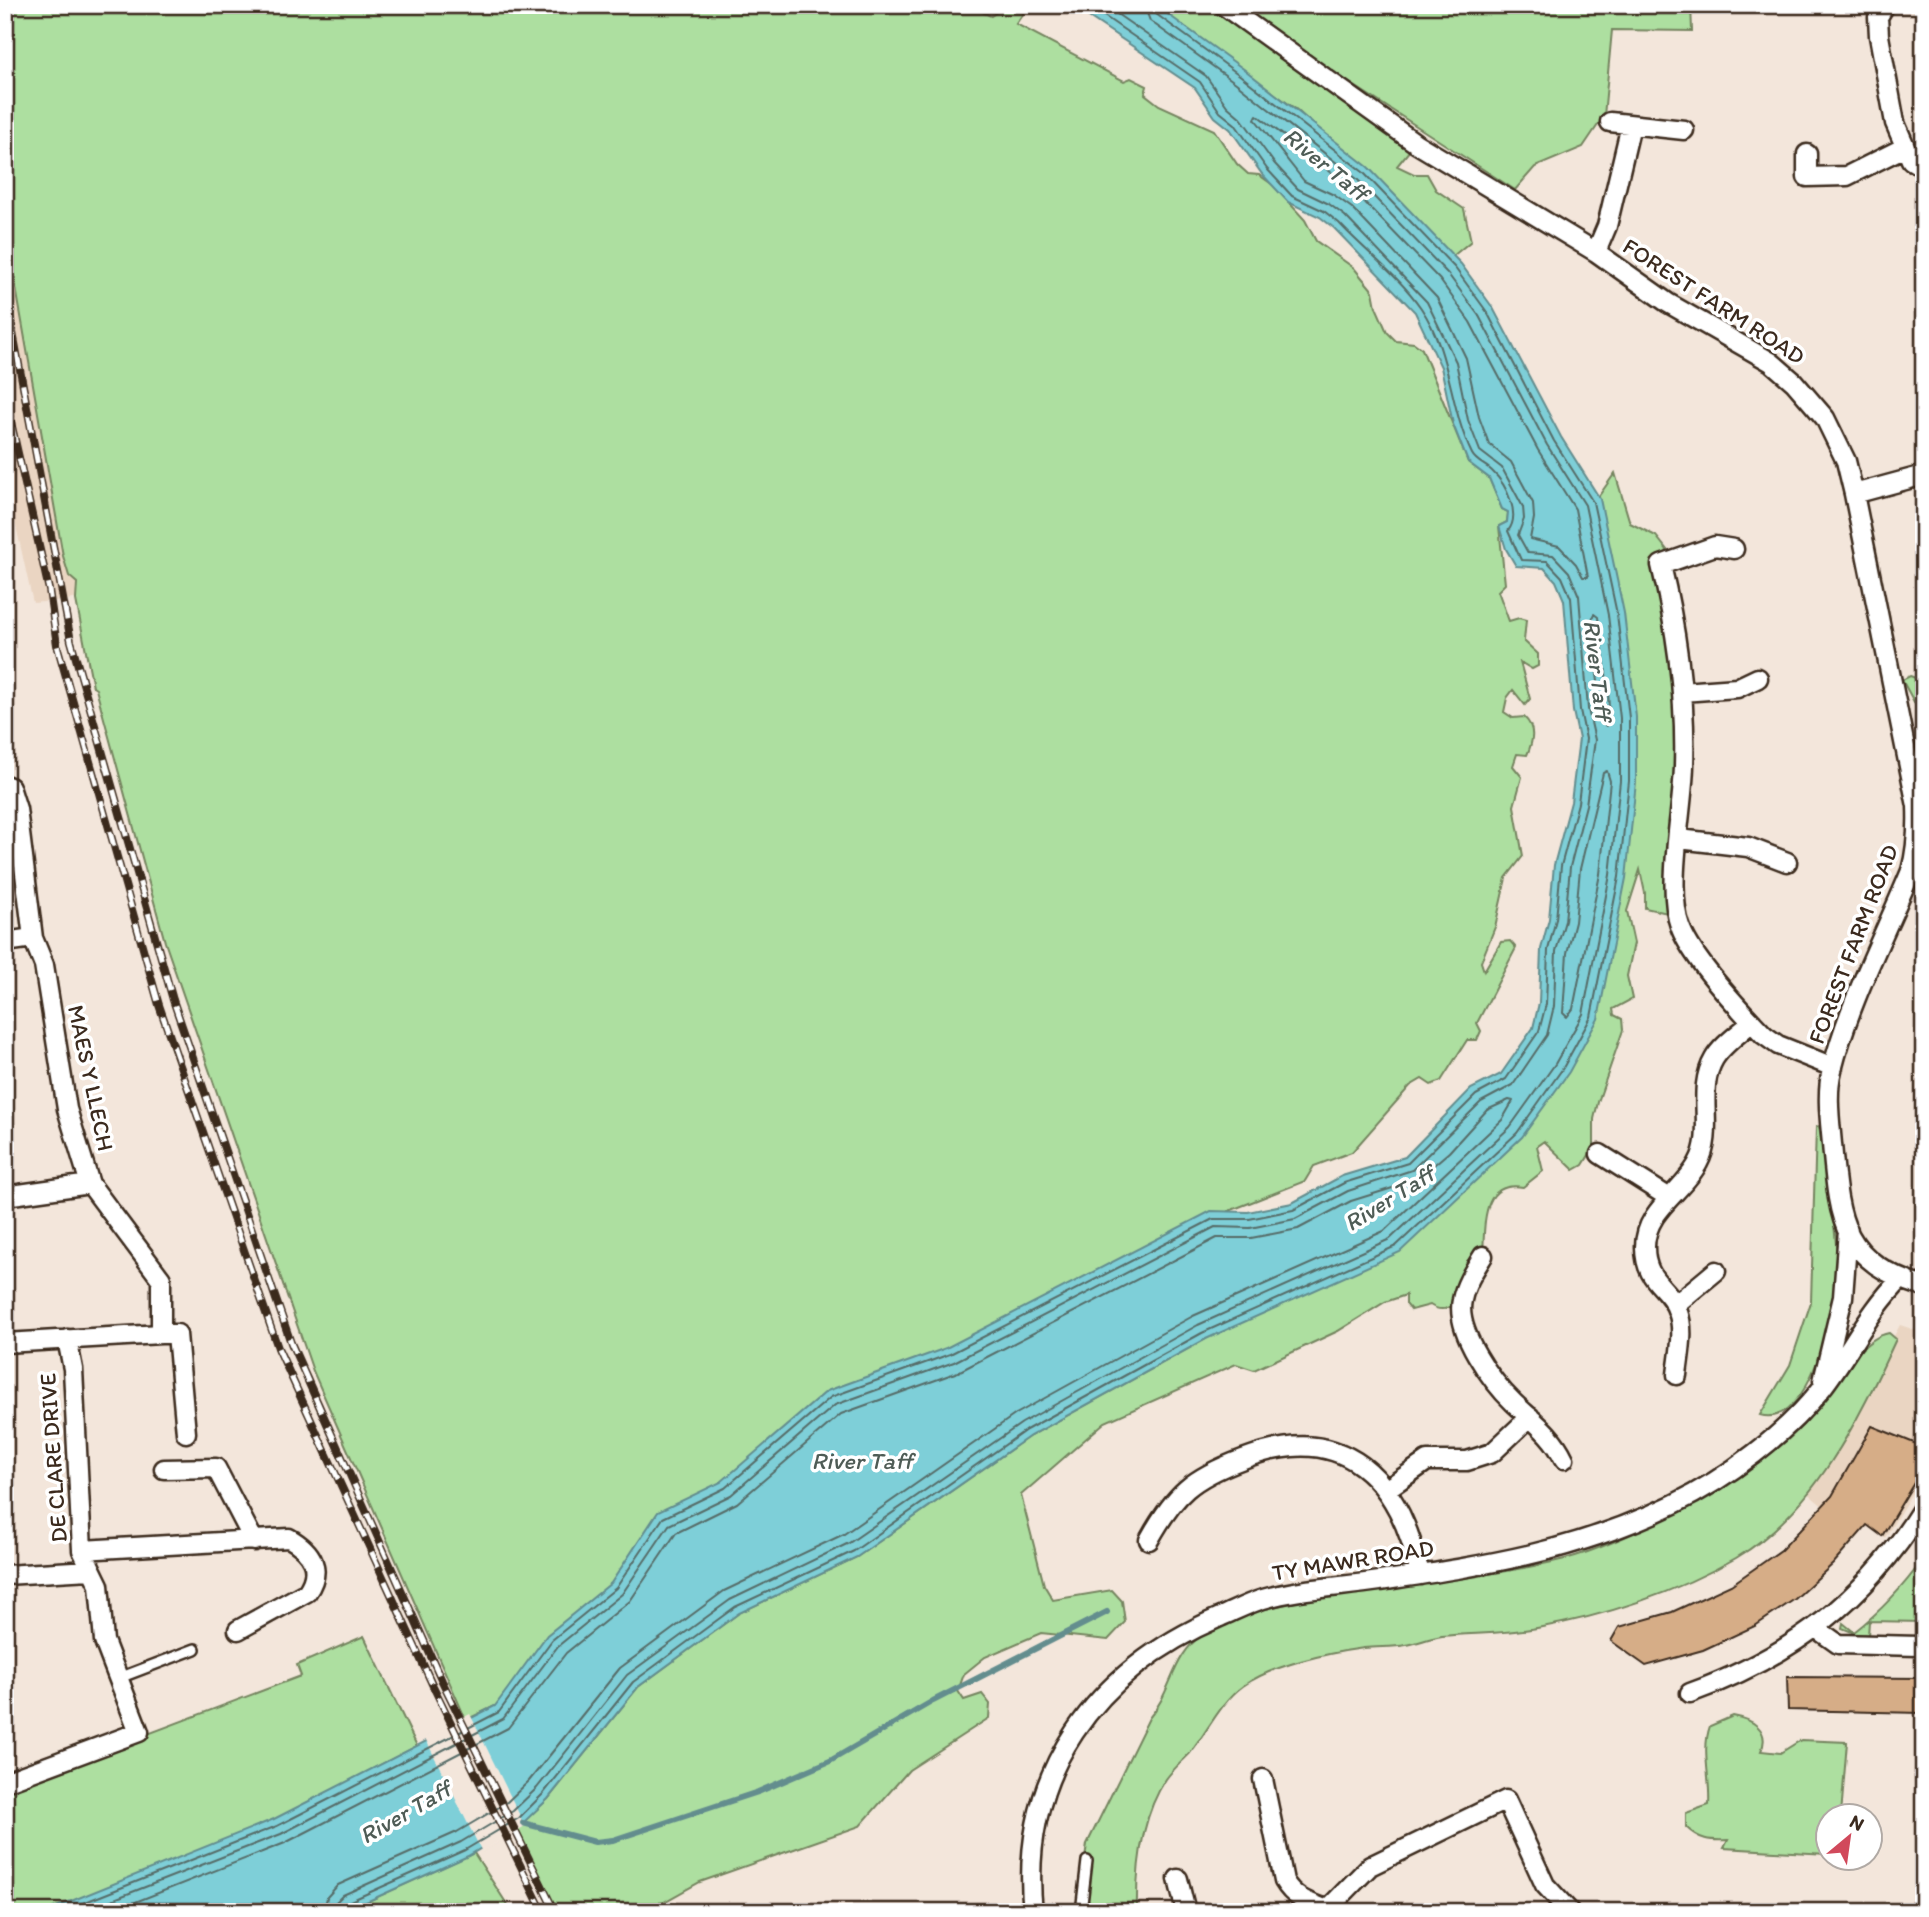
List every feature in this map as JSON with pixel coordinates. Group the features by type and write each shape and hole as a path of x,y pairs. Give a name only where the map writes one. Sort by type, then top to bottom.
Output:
{"street":[{"name":"FOREST FARM ROAD","path":"1223,5 1417,144 1596,252 1668,303 1751,350 1794,382 1825,418 1846,461 1854,494 1917,806 1918,827 1916,851 1910,871 1833,1067 1830,1093 1832,1152 1838,1206 1848,1230 1870,1261 1900,1279 1924,1287"},
{"path":"1885,5 1878,17 1879,36 1895,123 1903,148 1911,160 1924,168"},
{"path":"1611,122 1684,130"},
{"path":"1596,252 1607,226 1631,125"},
{"path":"1807,154 1807,177 1847,176 1903,148"},
{"path":"1854,494 1924,475"},
{"path":"1734,549 1715,547 1661,565 1672,613 1682,692 1684,769 1675,894 1680,927 1752,1023 1778,1045 1833,1067"},
{"path":"1682,692 1737,688 1758,678"},
{"name":"MAES Y LLECH","path":"5,785 10,787 17,809 33,938 44,965 67,1109 90,1184 161,1279 161,1334"},
{"path":"1679,839 1748,847 1787,862"},
{"path":"5,942 33,938"},
{"path":"1677,1375 1680,1320 1675,1305 1648,1269 1645,1245 1653,1220 1668,1197 1695,1170 1704,1149 1709,1069 1718,1053 1752,1023"},
{"path":"1600,1154 1668,1197"},
{"path":"5,1196 90,1184"},
{"path":"1822,1388 1843,1297 1848,1230"},
{"path":"1483,1256 1462,1299 1463,1319 1482,1364 1498,1385 1549,1434 1564,1459"},
{"path":"1675,1305 1716,1271"},
{"name":"TY MAWR ROAD","path":"1033,1912 1036,1833 1050,1777 1082,1720 1131,1670 1182,1634 1264,1598 1540,1555 1616,1531 1678,1502 1776,1436 1822,1388 1870,1313 1900,1279"},
{"path":"5,1343 177,1334 186,1433"},
{"name":"DE CLARE DRIVE","path":"5,1782 139,1732 104,1641 99,1585 82,1550 73,1369 67,1339"},
{"path":"1387,1489 1427,1461 1468,1461 1492,1453 1530,1417"},
{"path":"1149,1540 1175,1497 1187,1486 1226,1465 1280,1447 1321,1447 1358,1461 1387,1489 1405,1523 1420,1575"},
{"path":"164,1469 216,1468 254,1541"},
{"path":"1690,1693 1731,1678 1817,1629 1874,1575 1924,1506"},
{"path":"82,1550 289,1538 303,1546 313,1558 314,1582 307,1592 238,1630"},
{"path":"5,1575 90,1570"},
{"path":"1817,1629 1838,1644 1919,1646"},
{"path":"1263,1779 1284,1881 1291,1892 1301,1900 1325,1910 1370,1866 1506,1800 1545,1885 1570,1912"},
{"path":"1178,1879 1186,1912"}],"lane":[{"path":"119,1678 195,1649"},
{"path":"1081,1912 1087,1861"}],"shaded area":[{"path":"5,161 83,598 33,603 5,476"},
{"path":"1900,1325 1924,1333 1924,1473 1885,1538 1867,1524 1858,1536 1799,1486 1841,1433"}],"green space":[{"path":"5,5 967,5 991,16 1010,6 1024,12 1016,24 1124,81 1131,78 1147,86 1145,94 1159,105 1214,130 1237,164 1248,174 1259,175 1273,185 1305,220 1316,241 1354,268 1373,291 1376,307 1387,332 1396,341 1414,343 1422,349 1468,462 1489,478 1502,509 1508,512 1507,522 1499,526 1505,584 1498,591 1509,621 1519,618 1526,620 1524,641 1538,654 1538,666 1532,669 1520,662 1530,699 1525,705 1513,690 1507,698 1504,712 1513,718 1524,717 1528,721 1532,740 1527,755 1517,754 1513,766 1522,777 1514,806 1523,856 1506,878 1495,927 1481,962 1484,971 1501,942 1510,941 1516,948 1477,1023 1481,1031 1477,1040 1467,1040 1441,1081 1431,1085 1422,1079 1410,1086 1352,1152 1314,1166 1305,1181 1229,1211 495,1706 466,1720 313,1371 165,942 96,689 93,687 76,600 77,583 69,576 63,556 11,259 5,174"},
{"path":"1138,5 1211,5 1410,150 1397,166 1414,174 1427,174 1436,190 1464,209 1471,241 1453,256 1297,110 1238,67"},
{"path":"1237,5 1691,5 1692,31 1612,30 1604,116 1583,147 1535,167 1515,190 1290,44"},
{"path":"1615,473 1630,523 1656,536 1667,550 1663,562 1669,630 1666,638 1671,644 1676,706 1672,914 1645,908 1640,870 1627,911 1634,943 1627,976 1632,999 1613,1009 1614,1015 1622,1019 1623,1030 1598,1102 1594,1119 1594,1147 1583,1165 1574,1170 1544,1141 1537,1146 1543,1171 1523,1187 1499,1190 1492,1197 1485,1218 1483,1253 1467,1261 1465,1288 1454,1304 1447,1308 1439,1309 1430,1305 1411,1310 1406,1304 1406,1295 1385,1302 1338,1331 1254,1370 1236,1364 1105,1422 1021,1495 1044,1585 1053,1600 1112,1590 1122,1601 1125,1622 1108,1640 1041,1633 985,1657 964,1674 958,1691 964,1700 982,1694 990,1704 989,1718 909,1770 860,1826 700,1882 646,1912 558,1912 548,1898 514,1830 548,1799 638,1687 739,1613 857,1557 1030,1436 1206,1339 1565,1051 1591,507"},
{"path":"1910,676 1924,681 1924,744 1916,715 1919,711 1902,680"},
{"path":"1819,1126 1836,1247 1836,1282 1832,1305 1818,1359 1807,1384 1794,1403 1778,1414 1760,1415 1790,1365 1811,1302 1816,1127"},
{"path":"1889,1333 1896,1339 1850,1431 1811,1490 1789,1516 1764,1539 1713,1571 1614,1610 1525,1630 1442,1636 1401,1646 1369,1647 1334,1653 1285,1666 1255,1679 1228,1700 1191,1752 1166,1779 1158,1794 1142,1843 1137,1912 1078,1912 1087,1844 1184,1653 1202,1635 1233,1619 1291,1603 1356,1591 1520,1569 1565,1559 1614,1541 1711,1493 1771,1454 1804,1424 1853,1358 1865,1346"},
{"path":"1924,1558 1924,1622 1869,1621 1868,1636 1852,1636 1852,1632 1842,1628 1843,1623 1854,1632 1864,1624 1892,1598"},
{"path":"364,1636 417,1746 96,1912 5,1912 5,1788 301,1676 297,1665"},
{"path":"1733,1716 1746,1720 1758,1726 1761,1731 1761,1751 1780,1753 1801,1740 1847,1742 1842,1801 1814,1801 1814,1853 1724,1848 1728,1840 1705,1839 1686,1827 1686,1813 1709,1805 1706,1745 1710,1726"},
{"path":"474,1853 512,1912 344,1912"}],"water":[{"name":"River Taff","path":"1071,5 1155,5 1245,70 1368,167 1461,264 1493,308 1561,437 1600,499 1624,613 1636,717 1636,782 1626,878 1598,1019 1569,1072 1522,1137 1400,1252 1206,1339 1030,1436 857,1557 739,1613 638,1687 548,1799 523,1823 468,1856 344,1912 44,1912 274,1819 495,1706 547,1635 611,1583 658,1512 721,1482 827,1391 946,1348 1211,1211 1248,1212 1292,1203 1342,1176 1405,1157 1471,1089 1501,1074 1533,1028 1539,1003 1541,949 1549,919 1554,865 1571,802 1579,739 1573,711 1564,600 1556,581 1544,568 1516,566 1506,549 1499,526 1507,522 1508,512 1502,509 1489,478 1468,462 1453,424 1441,367 1415,312 1334,228 1320,217 1288,202 1262,174 1230,129 1215,117 1195,88"}],"pier":[{"path":"470,1714 525,1826 482,1852 425,1738"}],"building":[{"path":"1872,1426 1924,1447 1924,1465 1882,1536 1867,1525 1833,1564 1795,1599 1755,1626 1703,1650 1646,1666 1611,1641 1619,1627 1672,1612 1731,1585 1781,1550 1832,1496"},
{"path":"1787,1677 1924,1678 1921,1713 1788,1710"}],"waterway":[{"path":"523,1823 595,1842 613,1840 758,1792 830,1761 933,1701 1107,1612"}],"railway":[{"path":"5,290 71,641 173,1000 291,1343 442,1681 555,1912"},
{"path":"5,396 49,590 57,645 159,1005 278,1348 433,1686 543,1912"}]}
